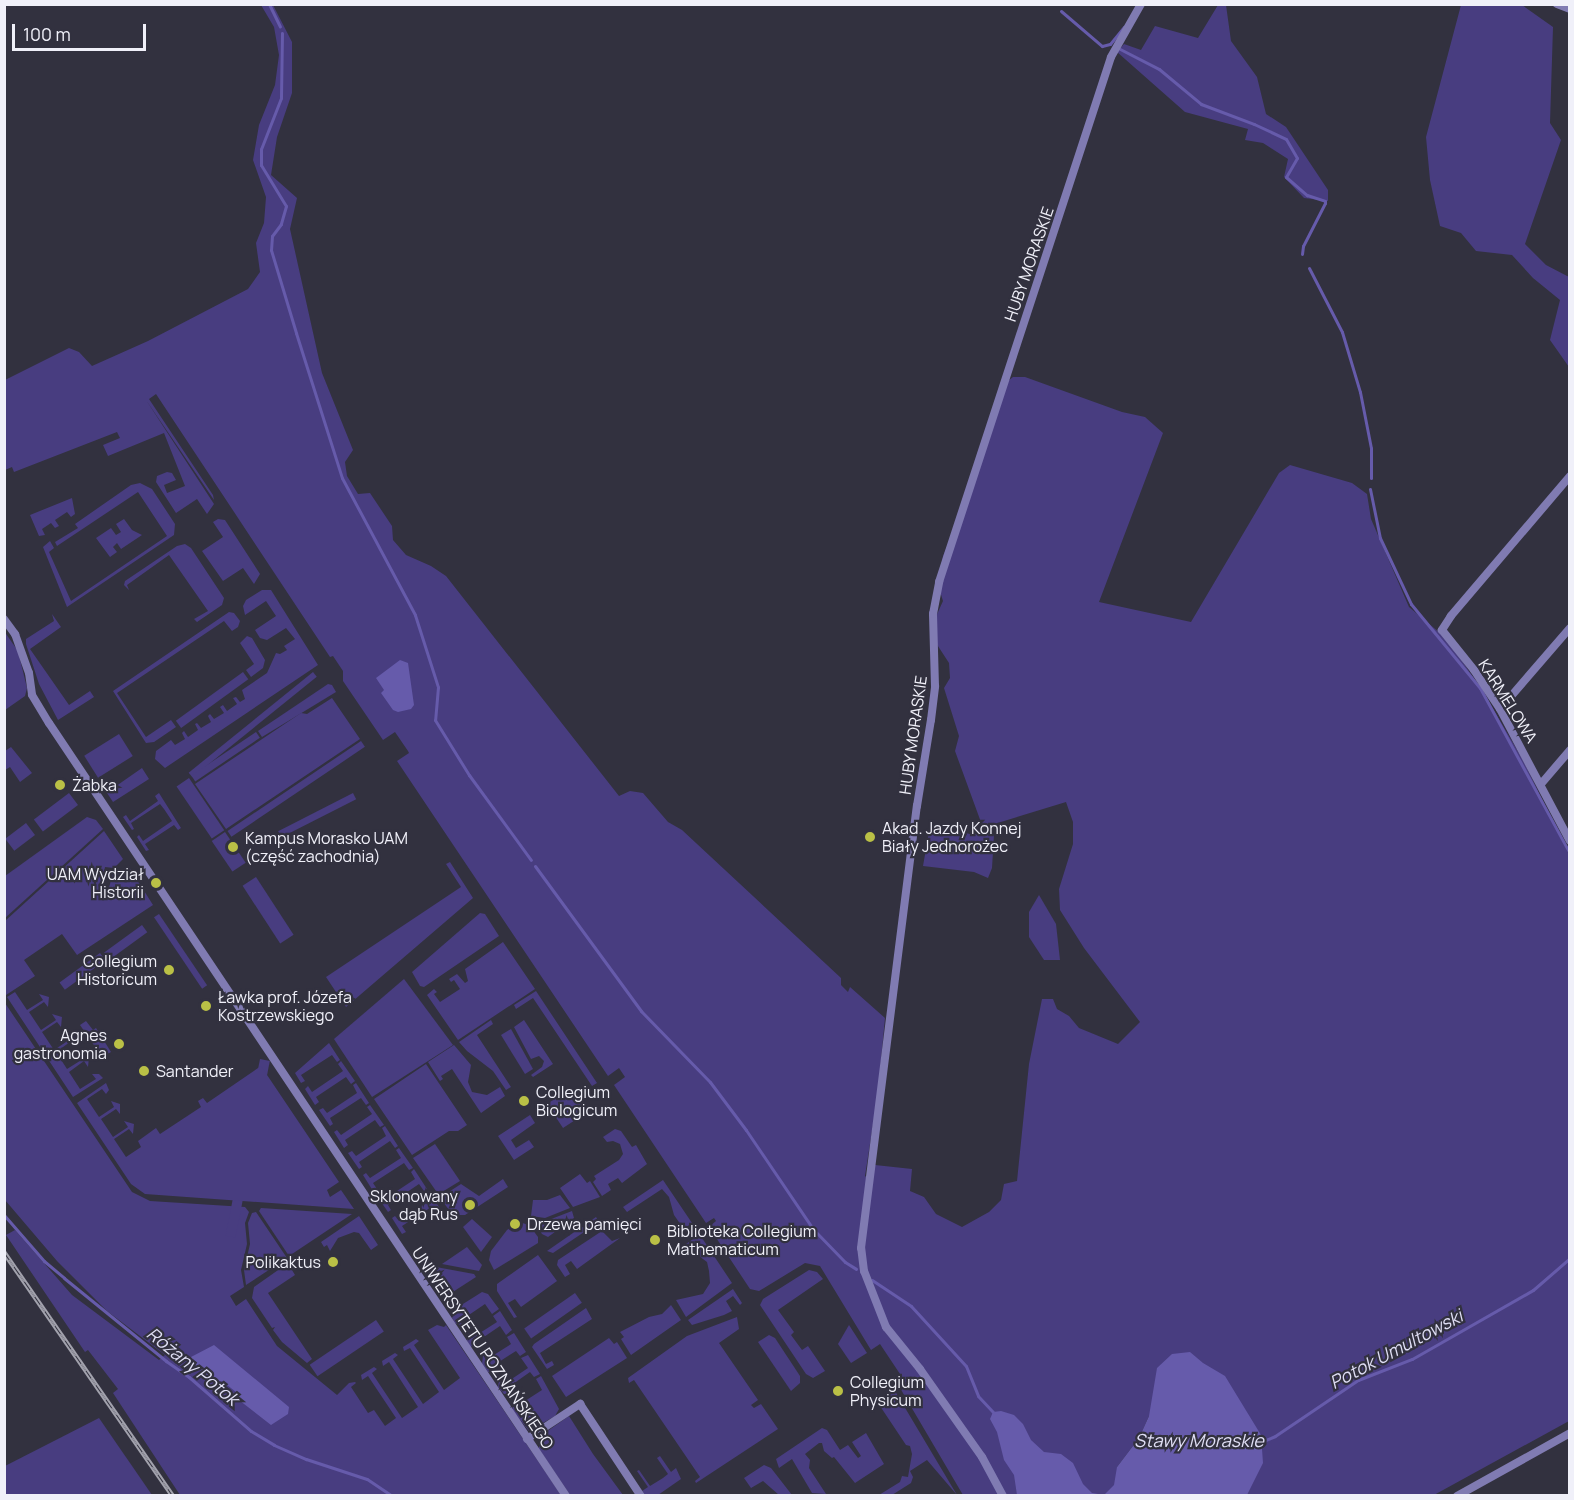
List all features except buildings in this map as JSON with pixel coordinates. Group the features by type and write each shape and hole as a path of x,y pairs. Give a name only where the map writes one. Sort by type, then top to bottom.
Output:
{"street":[{"name":"HUBY MORASKIE","path":"1003,1496 982,1457 920,1369 886,1327 864,1271 861,1248 916,817 932,720 935,686 933,614 939,582 1111,57 1141,4"},
{"path":"1557,4 1569,9"},
{"name":"KARMELOWA","path":"1569,476 1450,616 1442,630 1480,678 1500,709 1569,840"},
{"name":"UNIWERSYTETU POZNAŃSKIEGO","path":"4,619 15,634 29,673 32,695 49,723 566,1496"},
{"path":"1500,709 1569,628"},
{"path":"1540,784 1569,750"},
{"path":"527,1439 580,1404 641,1496"},
{"path":"1457,1496 1569,1433"}],"shaded area":[{"path":"261,5 273,5 292,42 292,93 277,137 271,175 297,198 290,229 322,373 353,450 345,462 347,476 358,494 370,493 392,526 393,540 406,555 431,566 446,576 619,796 630,791 643,793 668,822 682,830 841,978 841,985 848,992 850,987 885,1018 878,1092 865,1176 872,1181 875,1165 912,1169 910,1191 924,1197 936,1214 962,1227 989,1212 1001,1200 1004,1184 1017,1181 1029,1064 1042,999 1053,999 1057,1009 1069,1016 1079,1028 1118,1044 1140,1022 1084,948 1060,910 1059,889 1073,844 1073,822 1066,802 991,825 982,825 955,751 959,736 944,688 950,678 949,663 936,643 933,623 943,601 938,585 943,556 967,499 978,452 1004,384 1013,377 1025,377 1122,412 1145,417 1163,433 1099,602 1191,622 1279,473 1290,465 1352,483 1367,494 1371,519 1409,607 1447,639 1482,690 1523,760 1569,855 1569,1421 1434,1495 1227,1495 1149,1416 1139,1438 1117,1467 1117,1495 963,1495 900,1388 906,1383 880,1344 871,1350 820,1266 805,1263 759,1291 750,1289 709,1227 716,1221 714,1218 706,1223 614,1085 625,1077 619,1068 608,1076 397,761 409,753 408,751 395,732 383,740 343,681 343,671 333,656 330,657 156,394 149,399 213,495 214,500 146,400 214,504 207,514 197,499 176,513 156,482 157,476 167,472 172,473 176,480 164,485 167,493 185,486 164,433 108,456 103,445 120,438 117,432 14,472 12,467 5,470 5,380 69,348 79,352 92,366 148,341 248,289 260,272 256,243 264,223 266,197 253,160 259,125 275,85 279,55 274,27"},
{"path":"1218,5 1226,5 1231,41 1257,77 1266,114 1286,127 1328,190 1328,201 1304,198 1284,177 1288,159 1263,143 1245,140 1248,129 1185,112 1117,52 1124,44 1141,50 1155,26 1198,38"},
{"path":"1461,5 1522,5 1553,27 1550,123 1561,140 1525,244 1546,265 1569,277 1569,367 1550,340 1560,300 1533,278 1512,255 1476,251 1461,233 1440,226 1430,180 1426,137"},
{"path":"140,483 152,489 175,524 174,535 67,607 43,547 50,541 54,548 49,552 71,601 167,536 138,492 57,546 55,542 78,528 75,524 131,485"},
{"path":"72,498 75,514 71,517 67,512 55,520 59,526 55,528 51,523 42,529 45,535 39,536 30,515"},
{"path":"124,519 132,530 142,535 121,549 117,543 113,547 117,552 110,557 96,538 111,528 116,535 121,532 116,524"},
{"path":"218,519 225,520 260,574 254,584 243,568 223,581 202,551 223,537 213,522"},
{"path":"185,544 191,548 224,598 222,605 197,622 194,619 208,611 169,555 127,585 129,590 124,585 125,581 177,546"},
{"path":"262,590 271,590 318,665 165,768 155,759 156,751 171,740 175,745 185,739 182,733 184,731 188,737 198,730 195,724 197,723 201,728 211,722 208,716 210,714 214,719 224,713 220,707 223,705 227,711 237,704 233,698 236,697 240,702 245,699 242,690 267,673 276,653 280,654 287,650 284,646 295,639 286,628 267,640 260,638 255,630 276,616 266,601 245,615 243,606 246,600"},
{"path":"229,612 234,613 240,621 238,627 232,631 224,621 117,693 146,737 171,720 176,727 154,742 146,743 113,691"},
{"path":"52,614 61,627 30,649 69,705 90,691 94,697 58,720 39,684 26,644 26,639 54,621"},
{"path":"4,631 18,651 27,688 25,696 5,710"},
{"path":"247,636 252,638 265,660 263,668 251,677 246,670 254,664 240,643"},
{"path":"243,672 248,679 181,728 176,721"},
{"path":"313,672 317,677 192,777 189,773"},
{"path":"328,684 332,685 336,692 262,737 258,731"},
{"path":"332,698 360,739 226,829 195,784 301,713 307,714"},
{"path":"256,732 260,738 195,781 191,776"},
{"path":"119,734 133,756 98,778 84,756"},
{"path":"361,741 365,747 231,837 228,831"},
{"path":"11,747 32,773 20,782 10,767 5,770 5,751"},
{"path":"142,768 149,779 113,802 103,787 109,791"},
{"path":"189,778 224,830 212,839 177,786"},
{"path":"69,793 78,805 43,831 34,819"},
{"path":"159,793 181,828 178,830 174,825 145,844 149,850 146,851 137,837 139,835 143,841 172,821 164,809 160,804 131,823 134,829 132,830 123,817 126,815 130,821 158,801 155,796"},
{"path":"353,793 356,799 281,837 278,831"},
{"path":"87,817 96,820 103,829 5,918 5,876"},
{"path":"26,823 35,835 14,851 5,839"},
{"path":"930,826 970,834 982,832 994,835 992,868 988,878 974,872 923,866"},
{"path":"104,831 123,859 114,868 105,867 107,895 113,873 129,867 153,905 77,955 62,934 24,960 35,976 6,995 5,921"},
{"path":"225,832 246,863 232,872 212,841"},
{"path":"450,862 473,898 346,1007 326,977 461,887 446,864"},
{"path":"256,877 294,935 280,944 243,886"},
{"path":"1039,895 1056,924 1060,960 1044,960 1029,937 1029,912"},
{"path":"480,913 485,914 499,936 424,987 420,986 412,972"},
{"path":"159,914 207,985 202,989 154,917"},
{"path":"142,925 147,932 108,960 103,953"},
{"path":"503,942 535,989 458,1040 427,995 434,989 437,992 434,994 440,1002 460,989 454,980 451,982 449,979 457,974 465,983 468,981 465,969"},
{"path":"100,953 105,960 65,990 60,982"},
{"path":"404,979 453,1045 372,1097 334,1039"},
{"path":"536,991 597,1083 592,1086 533,998 516,1009 514,1005"},
{"path":"15,992 27,1010 43,1000 39,994 49,997 48,1007 44,1002 29,1012 41,1030 56,1020 52,1014 62,1017 61,1027 57,1022 42,1032 54,1050 69,1040 66,1034 75,1037 74,1047 70,1042 56,1052 67,1069 83,1059 79,1054 89,1057 88,1067 84,1061 69,1072 80,1089 96,1079 92,1074 99,1074 103,1078 73,1097 7,997"},
{"path":"5,1003 132,1192 150,1201 245,1207 249,1212 245,1223 247,1244 241,1270 244,1287 230,1296 236,1306 246,1299 277,1346 337,1395 349,1383 355,1382 351,1387 368,1413 374,1410 385,1426 396,1418 368,1376 362,1380 361,1375 374,1367 377,1369 372,1373 402,1418 418,1407 389,1362 383,1366 382,1361 395,1353 398,1355 393,1359 423,1404 439,1392 410,1348 404,1351 403,1347 416,1339 419,1341 414,1345 444,1390 460,1378 428,1330 437,1325 444,1327 446,1325 561,1495 180,1495 113,1393 118,1389 88,1350 85,1352 6,1235 15,1230 72,1295 159,1360 165,1355 107,1311 57,1261 5,1200"},
{"path":"491,1020 493,1024 477,1035 511,1087 506,1090 493,1071 459,1042"},
{"path":"524,1020 553,1064 533,1077 531,1075 542,1067 544,1061 539,1056 531,1059 514,1027"},
{"path":"86,1021 93,1030 96,1028 111,1052 102,1057 80,1025"},
{"path":"511,1029 533,1069 525,1074 501,1035"},
{"path":"329,1043 340,1060 337,1062 332,1055 301,1075 305,1081 301,1083 295,1073"},
{"path":"454,1045 471,1065 468,1082 472,1092 487,1095 500,1087 505,1096 481,1113 452,1069 441,1076 443,1079 440,1081 428,1062"},
{"path":"260,1059 270,1061 235,1238 226,1236"},
{"path":"341,1061 355,1081 351,1084 346,1077 316,1097 319,1102 315,1105 305,1089 308,1086 312,1092 343,1071 338,1064"},
{"path":"426,1064 467,1125 458,1131 449,1131 412,1155 374,1099"},
{"path":"261,1066 339,1182 327,1190 330,1197 341,1190 354,1209 145,1194 131,1184 77,1103 106,1083 109,1090 106,1094 102,1089 87,1099 99,1117 114,1107 111,1101 120,1104 120,1114 116,1109 101,1119 113,1137 128,1127 124,1121 134,1124 133,1134 129,1129 114,1139 126,1157 141,1147 138,1141 156,1128 160,1134 201,1107 198,1101 203,1098 207,1103"},
{"path":"356,1083 369,1103 366,1105 361,1098 330,1118 333,1124 330,1126 319,1110 323,1108 327,1113 357,1093 353,1085"},
{"path":"570,1089 586,1113 563,1128 547,1104 556,1098 558,1100 557,1097"},
{"path":"370,1105 384,1125 380,1127 375,1120 345,1140 348,1145 344,1148 334,1132 337,1130 341,1135 372,1114 367,1107"},
{"path":"530,1115 535,1123 511,1140 516,1148 529,1140 534,1147 514,1160 498,1136"},
{"path":"385,1126 398,1146 395,1148 390,1141 359,1162 362,1167 359,1169 348,1153 352,1151 356,1156 386,1136 382,1128"},
{"path":"615,1129 621,1131 632,1147 636,1145 647,1164 622,1183 618,1178 608,1184 611,1190 602,1196 593,1182 596,1179 594,1176 619,1160 623,1154 620,1144 613,1141 607,1142 603,1137"},
{"path":"435,1144 460,1181 442,1192 436,1191 413,1158"},
{"path":"399,1148 413,1168 409,1170 404,1163 373,1183 377,1189 373,1191 363,1175 366,1173 370,1178 401,1158 396,1150"},
{"path":"414,1169 427,1189 424,1191 419,1184 388,1205 391,1210 388,1212 377,1196 381,1194 385,1199 415,1179 411,1172"},
{"path":"580,1174 587,1183 590,1181 600,1197 573,1207 560,1188"},
{"path":"503,1179 508,1187 465,1215 453,1215 443,1202 444,1195 461,1184 479,1196"},
{"path":"663,1180 692,1223 675,1235 672,1232 681,1225 674,1215 669,1197 662,1189 627,1212 623,1207"},
{"path":"428,1191 442,1211 438,1213 433,1206 402,1226 406,1232 402,1234 392,1218 395,1216 399,1221 429,1201 425,1193"},
{"path":"560,1195 570,1208 545,1218 531,1216 533,1200 547,1200"},
{"path":"261,1208 352,1214 289,1256 259,1211"},
{"path":"572,1211 574,1218 548,1237 542,1234 536,1225 537,1222"},
{"path":"256,1212 287,1258 246,1285 244,1270 250,1244 248,1223 252,1213"},
{"path":"359,1216 378,1245 371,1250 359,1233 354,1232 338,1238 330,1251 327,1245 324,1247 321,1242"},
{"path":"596,1217 599,1222 553,1253 547,1251"},
{"path":"472,1219 492,1237 481,1252 463,1227"},
{"path":"519,1222 529,1225 538,1237 538,1243 494,1270 489,1260 491,1251 507,1230"},
{"path":"602,1231 612,1241 620,1238 577,1269 571,1261 565,1265 570,1274 565,1277 557,1265 558,1260"},
{"path":"696,1237 702,1238 732,1283 686,1317 676,1300 703,1294 710,1283 707,1262 695,1253 672,1254"},
{"path":"467,1247 482,1265 479,1271 442,1264"},
{"path":"538,1255 557,1281 521,1307 515,1299 508,1303 517,1317 514,1318 497,1291 497,1284"},
{"path":"436,1267 474,1274 476,1277 445,1297 429,1274"},
{"path":"281,1268 292,1270 295,1275 268,1293 312,1359 307,1363 282,1342 273,1330 275,1327 272,1328 252,1298 254,1287"},
{"path":"809,1270 817,1272 823,1279 778,1310 794,1332 791,1335 802,1350 808,1346 825,1371 813,1378 806,1374 760,1305 763,1299"},
{"path":"733,1289 742,1303 740,1305 733,1296 726,1301 732,1311 692,1325 688,1320"},
{"path":"482,1292 488,1294 499,1309 492,1314 485,1304 460,1321 463,1326 455,1323 452,1318 455,1309"},
{"path":"575,1293 582,1303 531,1338 524,1329"},
{"path":"671,1305 681,1320 631,1355 621,1339 624,1337 620,1332 649,1317 662,1314"},
{"path":"586,1308 592,1319 540,1353 546,1364 552,1361 554,1365 547,1369 532,1347"},
{"path":"500,1311 512,1330 506,1335 500,1326 475,1343 478,1348 470,1346 467,1341 468,1333 472,1338 497,1322 493,1316"},
{"path":"737,1317 739,1329 719,1343 758,1400 751,1405 754,1408 761,1404 778,1429 696,1483 695,1481 700,1477 634,1380 629,1383 628,1378 687,1336"},
{"path":"376,1320 384,1332 318,1376 310,1365"},
{"path":"849,1325 867,1353 851,1363 838,1344"},
{"path":"514,1333 526,1352 520,1356 516,1351 491,1367 495,1373 488,1372 482,1364 483,1355 486,1360 511,1344 507,1337"},
{"path":"769,1335 775,1338 800,1376 800,1383 791,1391 758,1342"},
{"path":"609,1338 614,1344 617,1342 627,1358 566,1397 552,1376"},
{"path":"528,1355 540,1374 534,1377 530,1372 506,1389 509,1394 504,1394 498,1387 499,1380 503,1385 528,1368 521,1358"},
{"path":"541,1376 559,1409 555,1416 529,1431 513,1411 512,1403 513,1401 517,1406 522,1403 518,1398 521,1396 525,1401 542,1390 536,1379"},
{"path":"895,1391 957,1495 927,1460 910,1471 913,1477 911,1483 892,1495 879,1495 900,1482 902,1476 908,1477 912,1454 910,1446 906,1445 878,1403"},
{"path":"569,1416 623,1495 570,1495 539,1449 539,1437"},
{"path":"99,1418 152,1495 5,1495 5,1466"},
{"path":"822,1428 827,1430 840,1450 848,1445 858,1458 861,1456 852,1442 866,1433 884,1464 855,1483 834,1457 832,1458 824,1451 822,1443 819,1443 805,1454 810,1460 809,1468 826,1494 812,1493 792,1459 779,1468 776,1459"},
{"path":"660,1456 671,1472 676,1468 681,1479 658,1495 645,1495 642,1491 648,1487 637,1471 639,1470 650,1486 663,1478 668,1474 657,1458"},
{"path":"764,1465 771,1468 792,1495 779,1495 763,1481 751,1488 744,1478"}],"water":[{"path":"400,660 408,663 414,705 411,709 398,712 393,710 381,693 384,690 376,678"},
{"path":"214,1345 289,1407 288,1414 271,1425 235,1397 236,1392 222,1381 217,1383 190,1362 191,1357"},
{"name":"Stawy Moraskie","path":"1190,1352 1225,1376 1261,1435 1263,1463 1247,1495 1104,1495 1114,1485 1117,1467 1139,1438 1149,1416 1157,1368 1172,1354"},
{"path":"1001,1411 1014,1415 1023,1424 1031,1440 1044,1452 1061,1454 1073,1463 1083,1484 1092,1493 1104,1495 1017,1495 1014,1475 1004,1460 997,1432 990,1419 993,1412"}],"waterway":[{"path":"269,4 280,27"},
{"path":"1061,11 1102,46 1110,44 1124,27"},
{"path":"282,33 281,98 261,149 261,165 286,206 281,224 272,236 271,250 342,478 415,615 438,687 435,720 469,775 531,860"},
{"path":"1120,49 1159,69 1201,104 1286,139 1297,158 1286,177 1307,195 1325,201 1303,246 1302,254"},
{"path":"1309,268 1342,332 1360,392 1371,448 1371,478"},
{"path":"1370,489 1380,538 1411,604 1480,688 1570,854"},
{"path":"535,866 641,1011 710,1082 746,1130 813,1229 845,1262 856,1269"},
{"name":"Różany Potok","path":"4,1215 44,1261 166,1361 189,1377 251,1431 274,1445 306,1459 367,1479 392,1496"},
{"name":"Potok Umultowski","path":"1258,1443 1275,1436 1358,1380 1412,1359 1533,1290 1570,1258"},
{"path":"872,1280 911,1306 966,1366 978,1396 993,1412"}],"railway":[{"path":"4,1252 173,1496"}],"place":[{"name":"Żabka","path":"60,785"},
{"name":"Akad. Jazdy Konnej Biały Jednorożec","path":"870,837"},
{"name":"Kampus Morasko UAM (część zachodnia)","path":"233,847"},
{"name":"UAM Wydział Historii","path":"156,883"},
{"name":"Collegium Historicum","path":"169,970"},
{"name":"Ławka prof. Józefa Kostrzewskiego","path":"206,1006"},
{"name":"Agnes gastronomia","path":"119,1044"},
{"name":"Santander","path":"144,1071"},
{"name":"Collegium Biologicum","path":"524,1101"},
{"name":"Sklonowany dąb Rus","path":"470,1205"},
{"name":"Drzewa pamięci","path":"515,1224"},
{"name":"Biblioteka Collegium Mathematicum","path":"655,1240"},
{"name":"Polikaktus","path":"333,1262"},
{"name":"Collegium Physicum","path":"838,1391"}]}
